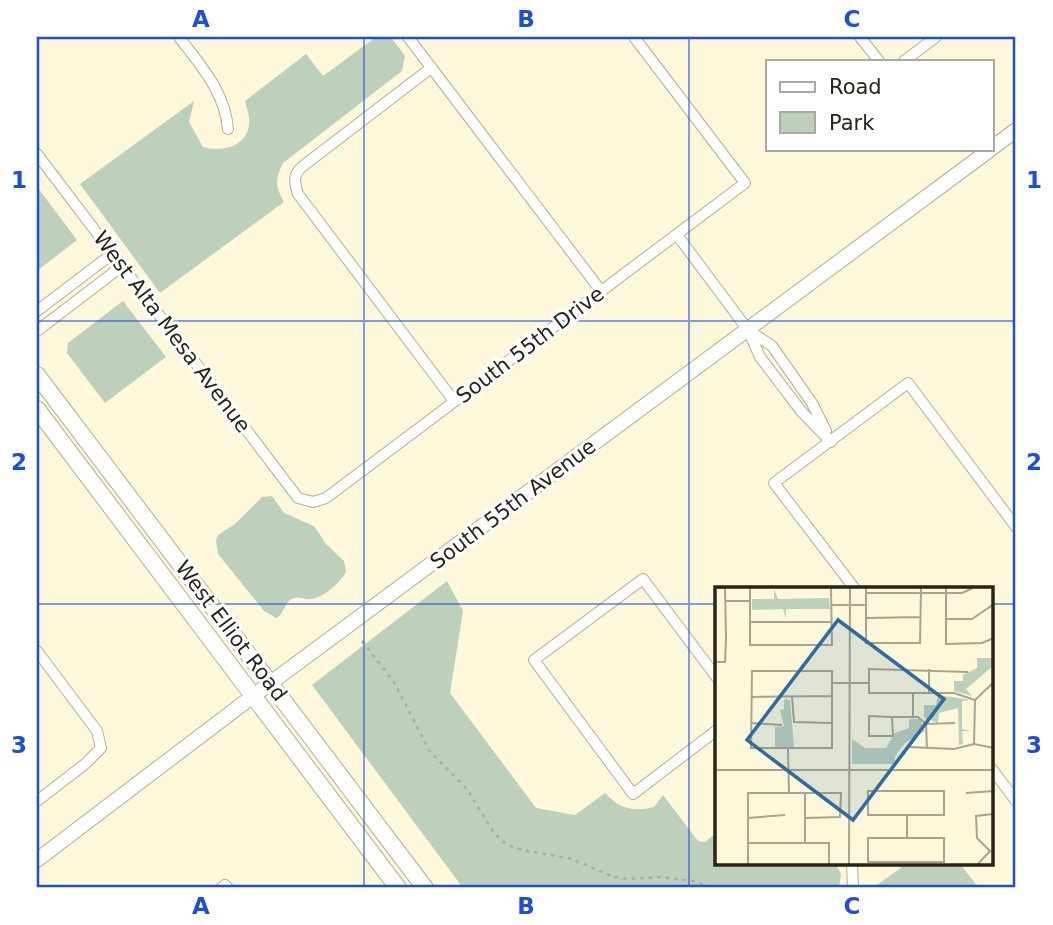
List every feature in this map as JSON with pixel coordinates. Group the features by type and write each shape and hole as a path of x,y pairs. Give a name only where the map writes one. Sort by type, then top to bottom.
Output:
{"main road":[{"name":"West Elliot Road","path":"37,374 425,888"},
{"name":"West Elliot Road","path":"37,410 398,888"}],"street":[{"path":"179,37 216,87 227,115 228,130"},
{"path":"408,37 601,291"},
{"name":"South 55th Drive","path":"313,502 326,498 745,183 634,37"},
{"path":"860,37 878,60"},
{"path":"905,60 936,37"},
{"path":"432,68 303,166 294,177 298,194 454,401"},
{"name":"South 55th Avenue","path":"993,147 1016,130"},
{"name":"South 55th Avenue","path":"37,860 253,696 988,150"},
{"name":"West Alta Mesa Avenue","path":"37,154 298,498 313,502"},
{"path":"677,235 748,330 772,346 813,403 831,442"},
{"path":"37,311 112,254"},
{"path":"37,331 122,266"},
{"path":"853,587 774,483 908,383 1016,527"},
{"path":"715,675 643,579 534,660 633,794 715,732"},
{"path":"37,651 97,731 101,748 85,764 37,801"},
{"path":"993,770 1016,801"},
{"path":"852,866 853,888"}],"path":[{"path":"362,641 394,682 430,752 467,789 494,833 508,845 572,859 611,876 660,877 692,881 715,888"}],"green space":[{"path":"376,37 391,37 405,56 402,71 283,163 277,182 284,202 160,293 80,184 194,101 189,122 203,147 219,149 235,145 246,135 248,128 249,117 245,101 306,54 323,76"},
{"path":"37,189 77,240 37,271"},
{"path":"123,301 166,357 105,403 67,353 68,343"},
{"path":"272,496 284,513 314,526 326,544 344,561 346,572 321,596 311,599 294,598 276,618 264,611 218,554 216,540 218,535 235,524 262,497"},
{"path":"447,581 463,611 450,693 536,808 575,815 605,793 622,806 646,808 654,807 663,795 698,841 705,842 715,834 715,866 837,866 841,874 839,888 463,888 312,685"},
{"path":"903,866 962,866 979,888 873,888"}]}
